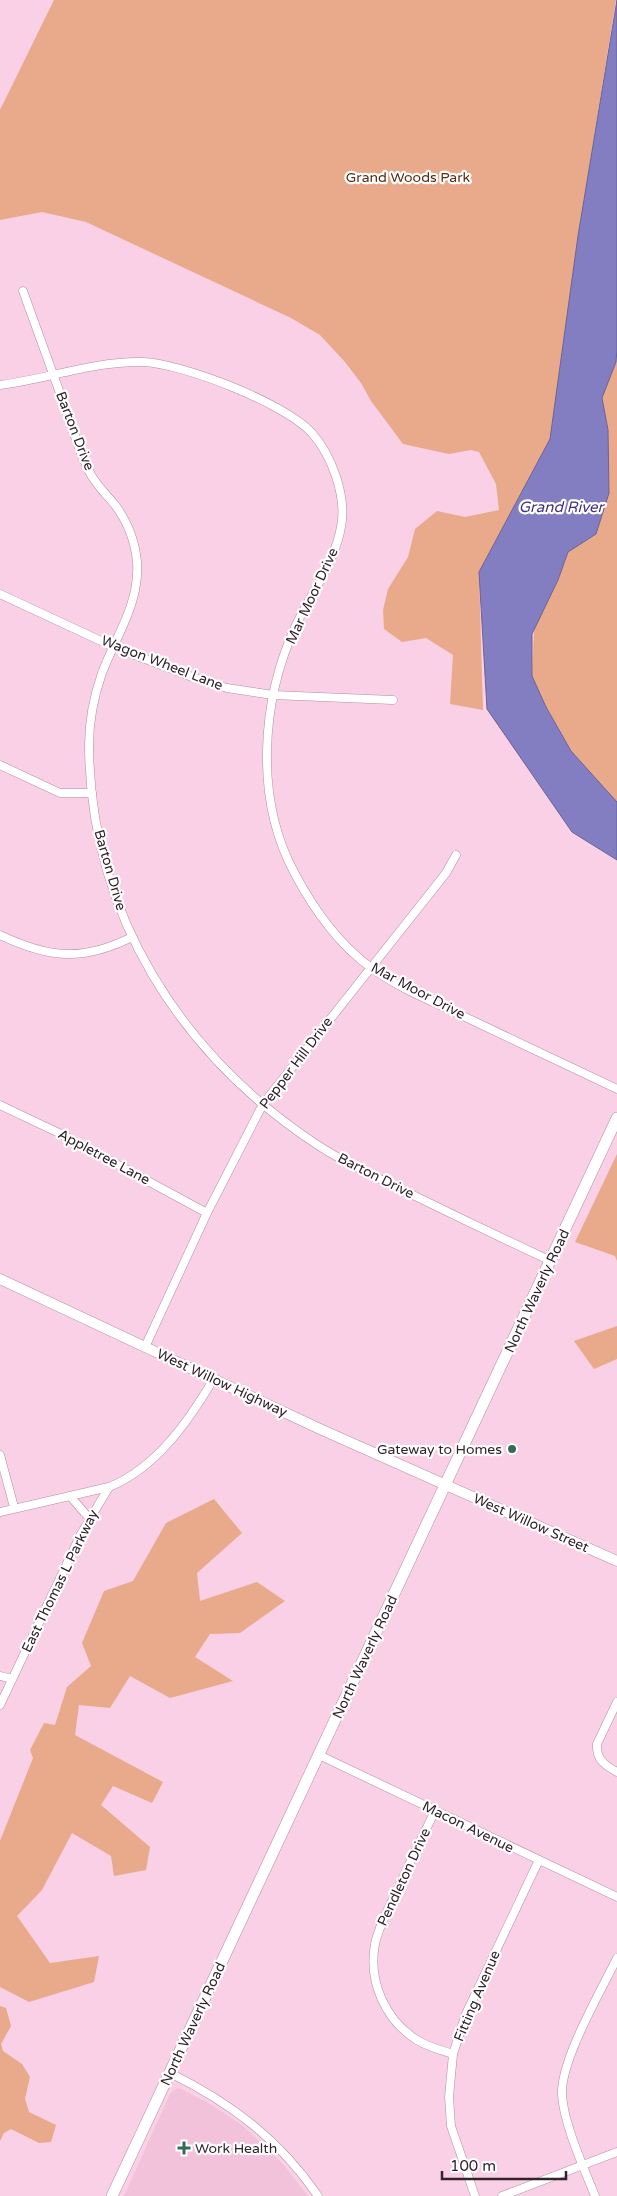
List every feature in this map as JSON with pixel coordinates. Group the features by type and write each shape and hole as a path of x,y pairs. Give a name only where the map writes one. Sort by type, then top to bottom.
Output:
{"main road":[{"name":"North Waverly Road","path":"112,2196 617,1118"}],"street":[{"name":"Barton Drive","path":"23,291 88,470 95,482 120,513 133,542 136,560 134,597 103,672 92,707 89,745 92,793 97,827 115,896 132,937 163,994 199,1042 236,1081 287,1124 344,1161 551,1261"},
{"name":"Mar Moor Drive","path":"0,384 114,362 143,362 174,366 205,376 281,410 304,425 317,440 331,467 342,503 341,528 332,555 289,642 273,695 268,735 268,781 280,838 293,871 317,910 336,933 370,967 411,991 617,1089"},
{"name":"Wagon Wheel Lane","path":"0,594 114,647 200,680 248,693 393,700"},
{"path":"0,765 60,793 92,793"},
{"name":"Pepper Hill Drive","path":"145,1346 207,1212 263,1104 446,873 456,855"},
{"path":"0,935 23,945 57,954 94,952 132,937"},
{"name":"Appletree Lane","path":"0,1105 61,1134 207,1212"},
{"name":"West Willow Highway","path":"0,1279 145,1346 213,1380 446,1485"},
{"name":"East Thomas L Parkway","path":"0,1705 89,1518 109,1487 124,1480 171,1441 192,1416 213,1380"},
{"path":"0,1455 14,1507"},
{"name":"West Willow Street","path":"446,1485 617,1561"},
{"path":"0,1512 14,1507 109,1487"},
{"path":"70,1496 89,1518"},
{"path":"0,1676 12,1679"},
{"path":"617,1702 597,1744 599,1759 617,1772"},
{"name":"Macon Avenue","path":"319,1756 617,1897"},
{"name":"Pendleton Drive","path":"435,1811 382,1922 375,1943 373,1965 377,1988 387,2009 400,2026 416,2040 453,2054"},
{"name":"Fitting Avenue","path":"475,2196 451,2126 449,2097 453,2054 466,2014 539,1860"},
{"path":"595,2196 564,2109 562,2081 568,2060 617,1958"},
{"path":"170,2073 218,2098 256,2126 293,2162 318,2196"},
{"path":"502,2196 617,2152"}],"shaded area":[{"path":"179,2088 212,2105 243,2126 283,2164 308,2196 124,2196 170,2094"}],"green space":[{"name":"Grand Woods Park","path":"54,0 616,0 578,236 550,439 479,572 483,710 450,704 453,655 426,638 402,642 384,629 383,610 388,589 408,557 415,529 437,511 465,517 499,510 496,484 479,452 471,450 449,454 403,444 345,362 320,335 291,318 86,222 42,212 0,220 0,110"},
{"path":"617,349 617,802 571,751 546,707 532,676 534,629 558,580 568,552 596,534 608,430 602,398 616,362"},
{"path":"617,1154 617,1261 615,1256 575,1242"},
{"path":"617,1326 617,1359 594,1369 574,1341"},
{"path":"214,1499 242,1533 197,1573 200,1601 257,1582 285,1601 240,1633 210,1634 195,1657 233,1681 170,1698 130,1676 110,1708 79,1705 75,1735 163,1782 152,1803 113,1786 101,1805 150,1847 146,1870 114,1876 111,1856 72,1833 42,1890 17,1916 50,1963 99,1956 94,1982 29,2002 0,1987 0,1841 33,1758 30,1750 44,1723 55,1725 67,1687 91,1666 82,1643 104,1591 133,1581 166,1523"},
{"path":"0,2006 6,2008 11,2026 1,2044 3,2051 22,2064 30,2077 25,2099 29,2112 56,2125 51,2142 39,2143 11,2129 4,2133 0,2141"}],"water":[{"name":"Grand River","path":"617,0 617,349 616,362 602,398 608,430 609,493 596,534 568,552 558,580 532,634 532,676 546,707 571,751 617,802 617,860 572,832 487,709 479,572 550,439 578,236"}],"place":[{"name":"Gateway to Homes","path":"512,1449"},
{"name":"Work Health","path":"184,2148"}]}
